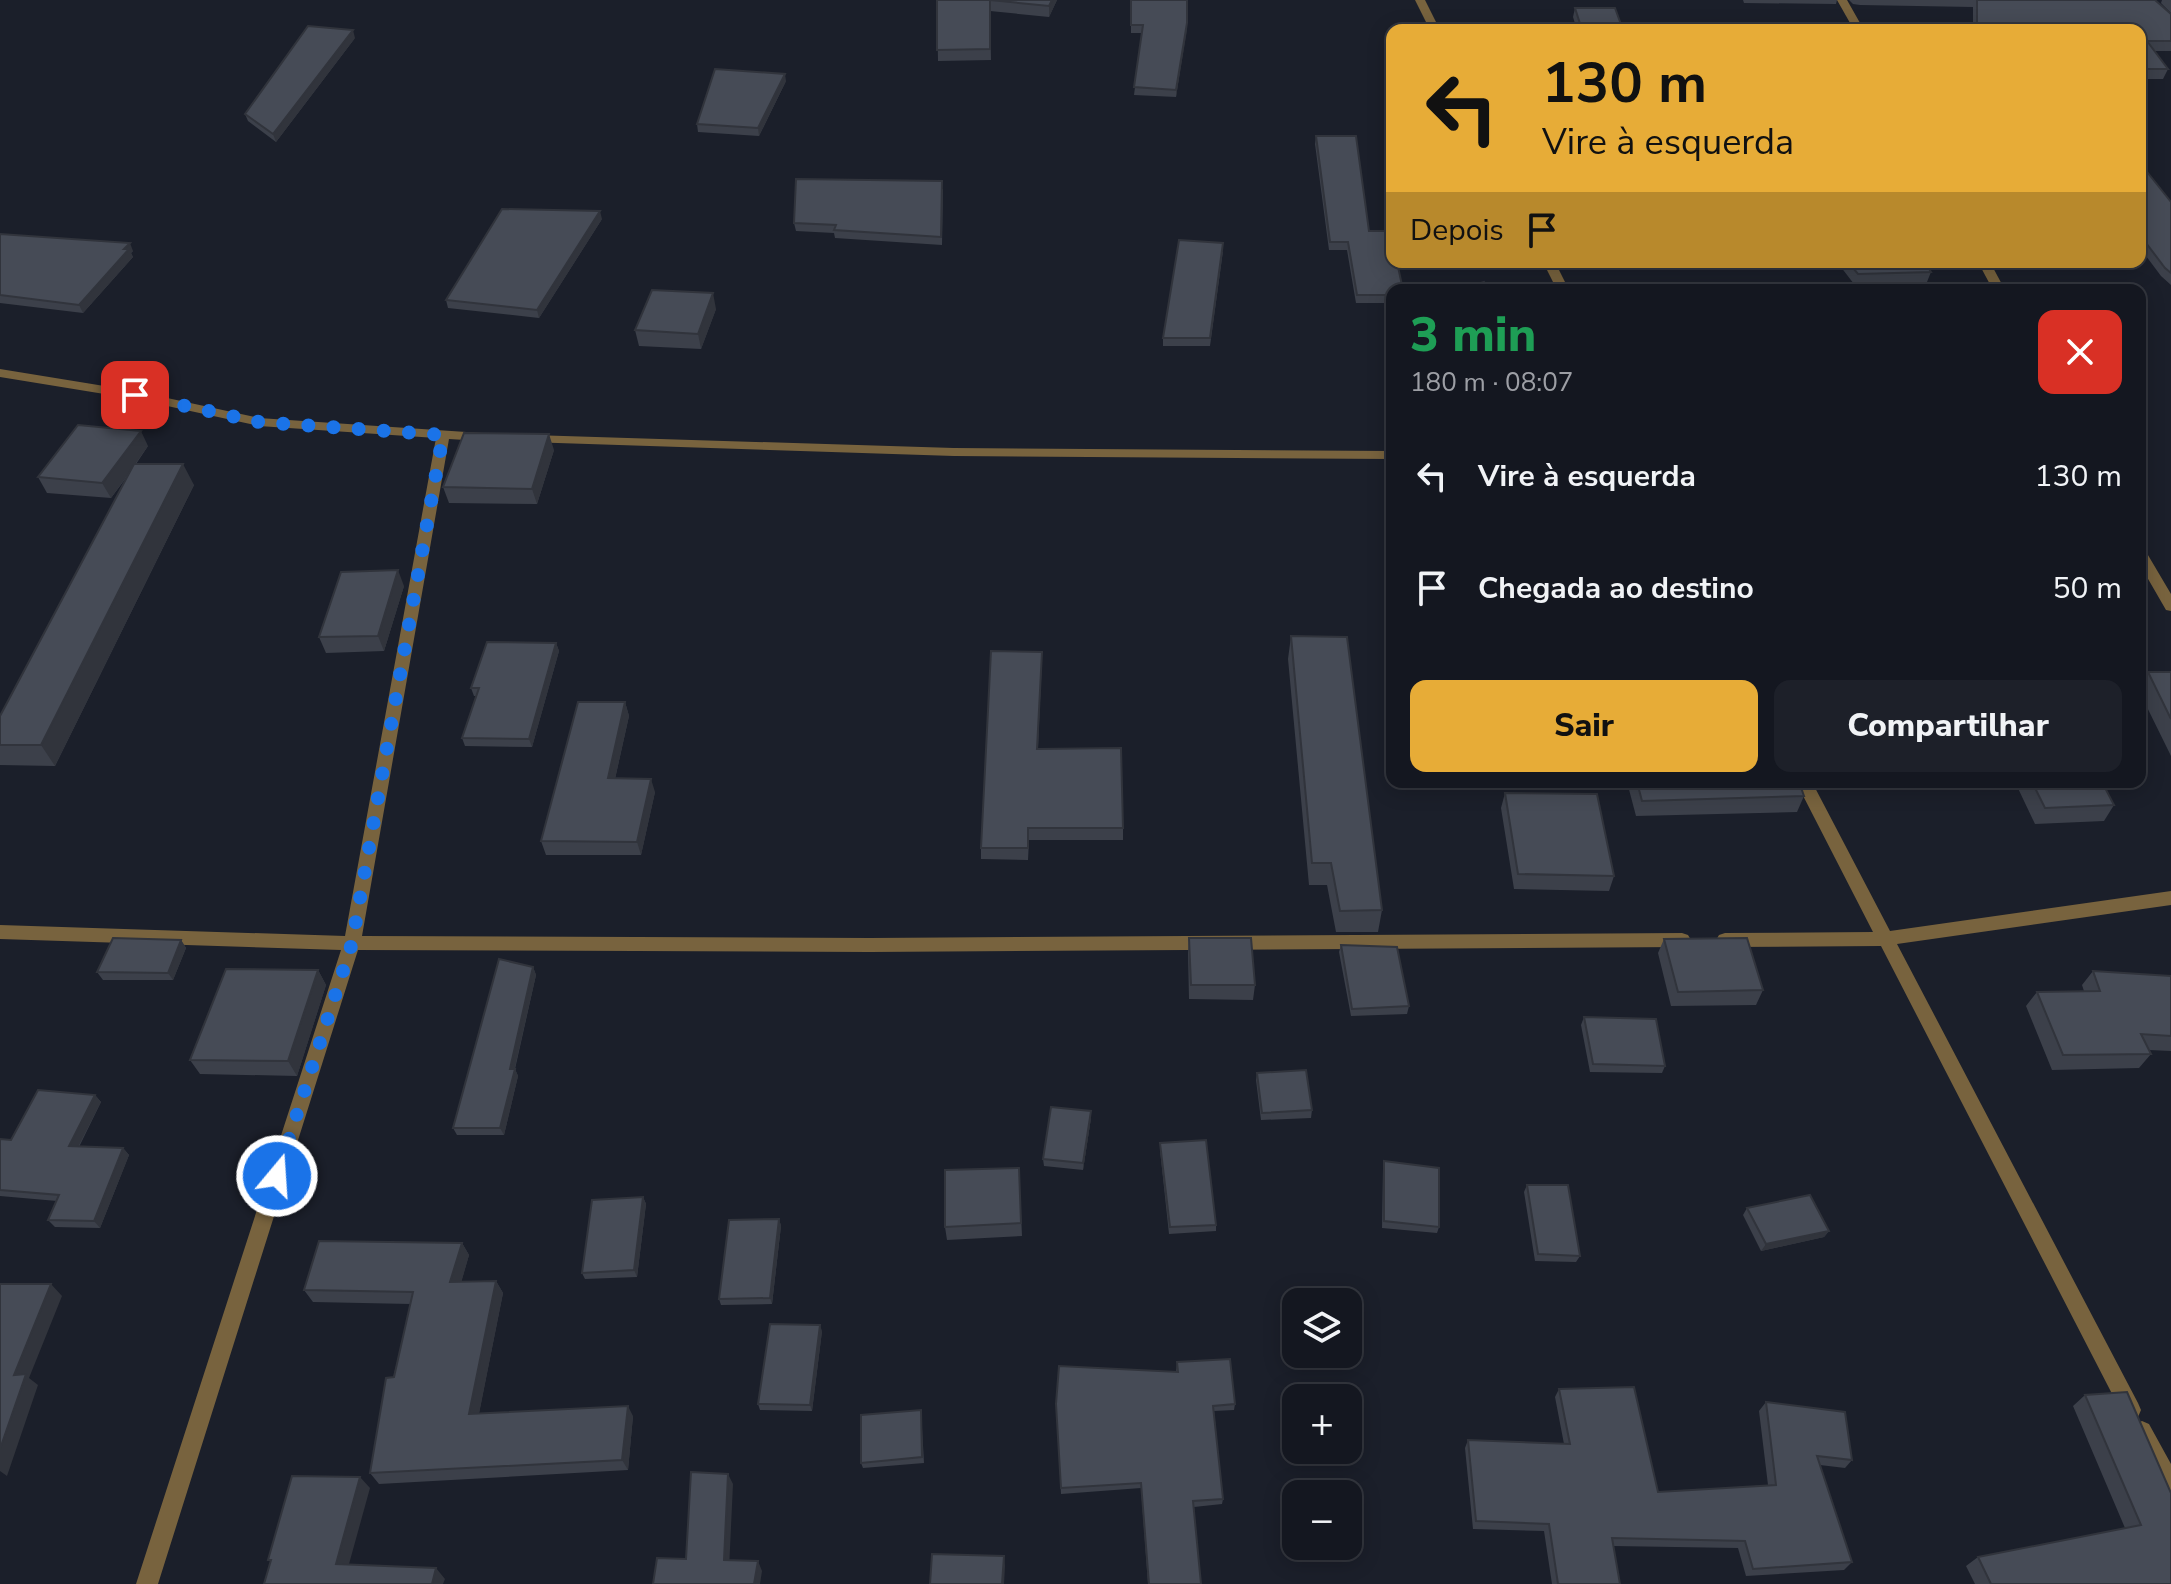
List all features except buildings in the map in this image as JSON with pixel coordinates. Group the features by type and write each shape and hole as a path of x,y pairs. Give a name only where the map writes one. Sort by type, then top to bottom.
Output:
{"street":[{"path":"1420,0 1432,24"},
{"path":"1842,0 1856,24"},
{"path":"0,373 135,395 259,422 443,435 954,452 1386,455"},
{"path":"147,1584 352,943 443,435"},
{"path":"2146,563 2171,606"},
{"path":"1807,788 2171,1486"},
{"path":"0,932 352,943 886,945 1884,939 2171,898"}],"route":[{"path":"135,395 259,422 443,435 352,943 277,1176"}]}
